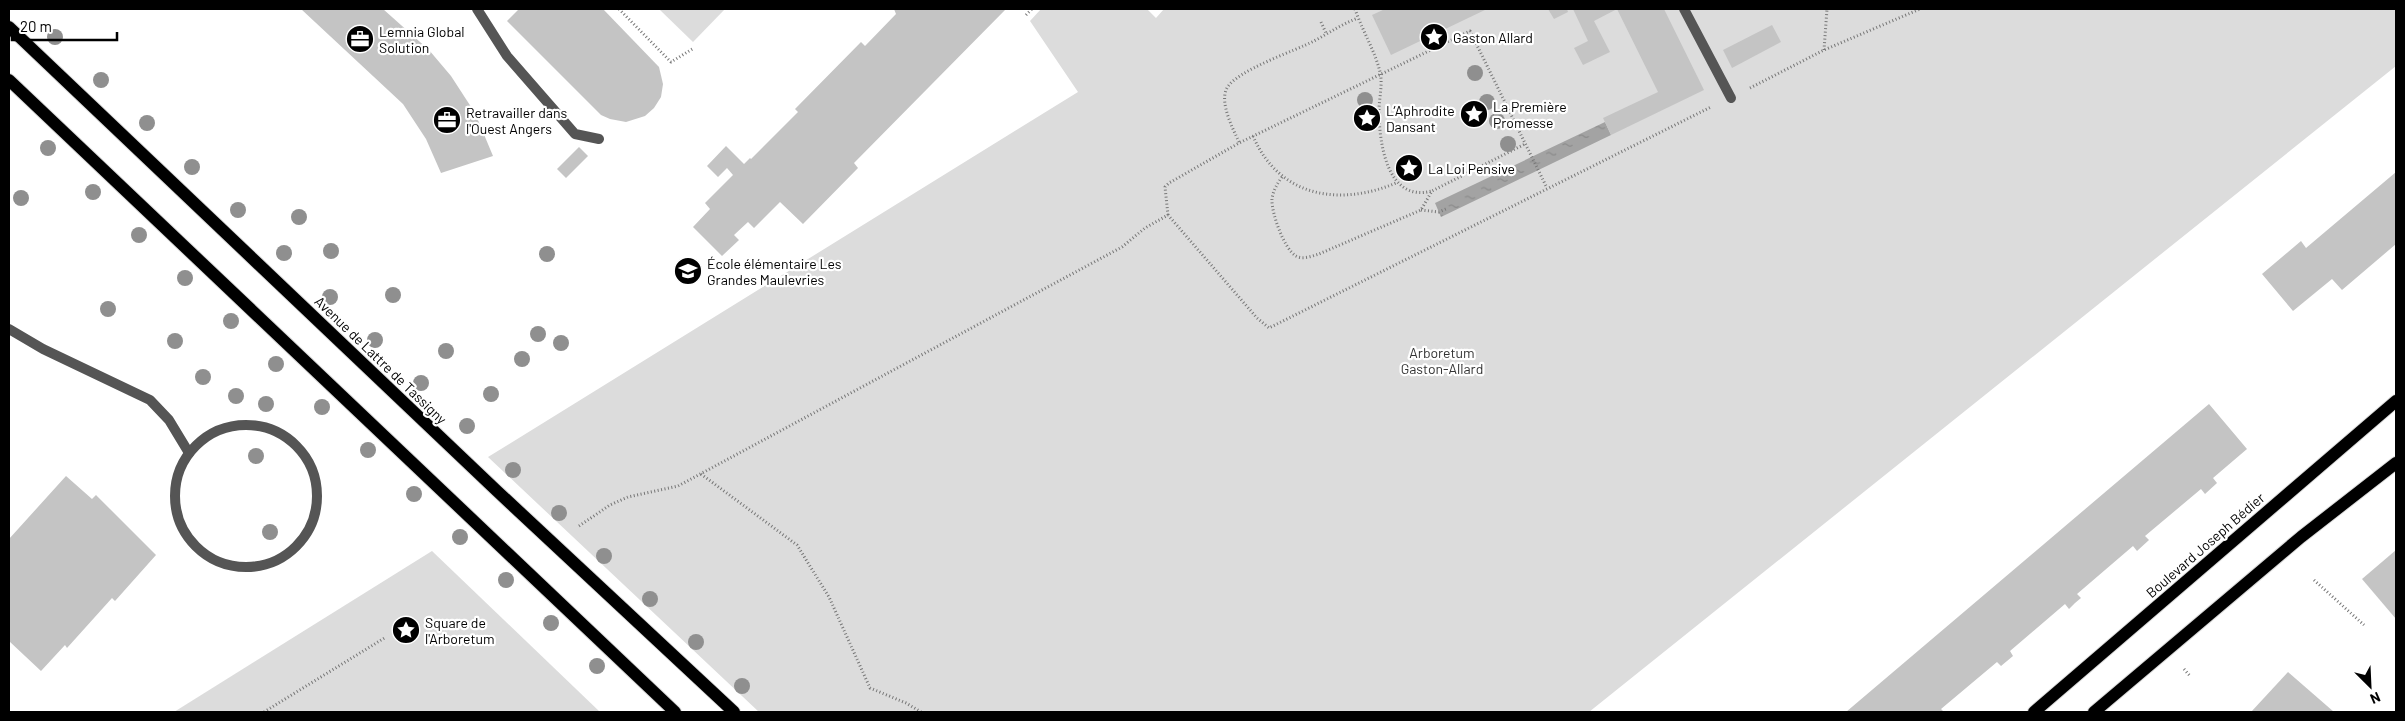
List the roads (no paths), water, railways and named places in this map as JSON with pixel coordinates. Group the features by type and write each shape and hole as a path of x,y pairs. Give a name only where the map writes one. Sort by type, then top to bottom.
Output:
{"main road":[{"name":"Avenue de Lattre de Tassigny","path":"9,27 497,492 734,712"},
{"path":"9,80 675,712"},
{"name":"Boulevard Joseph Bédier","path":"2034,712 2396,401"},
{"path":"2094,712 2301,537 2396,463"}],"lane":[{"path":"478,9 507,56 575,134 599,139"},
{"path":"1684,9 1731,98"},
{"path":"9,329 43,349 150,400 169,420 189,453"},
{"path":"251,424 274,430 294,442 309,460 317,483 317,507 310,529 295,548 276,561 253,567 229,566 208,557 190,541 179,520 174,497 178,474 189,453 206,436 228,427 251,424"}],"water":[{"path":"1605,122 1611,135 1441,217 1435,203"}],"place":[{"name":"Gaston Allard","path":"1434,37"},
{"name":"Lemnia Global Solution","path":"360,39"},
{"name":"La Première Promesse","path":"1474,114"},
{"name":"L’Aphrodite Dansant","path":"1367,118"},
{"name":"Retravailler dans l'Ouest Angers","path":"447,120"},
{"name":"La Loi Pensive","path":"1409,168"},
{"name":"École élémentaire Les Grandes Maulevries","path":"688,271"},
{"name":"Square de l'Arboretum","path":"406,630"}],"park label":[{"name":"Arboretum Gaston-Allard","path":"1442,360"}]}
